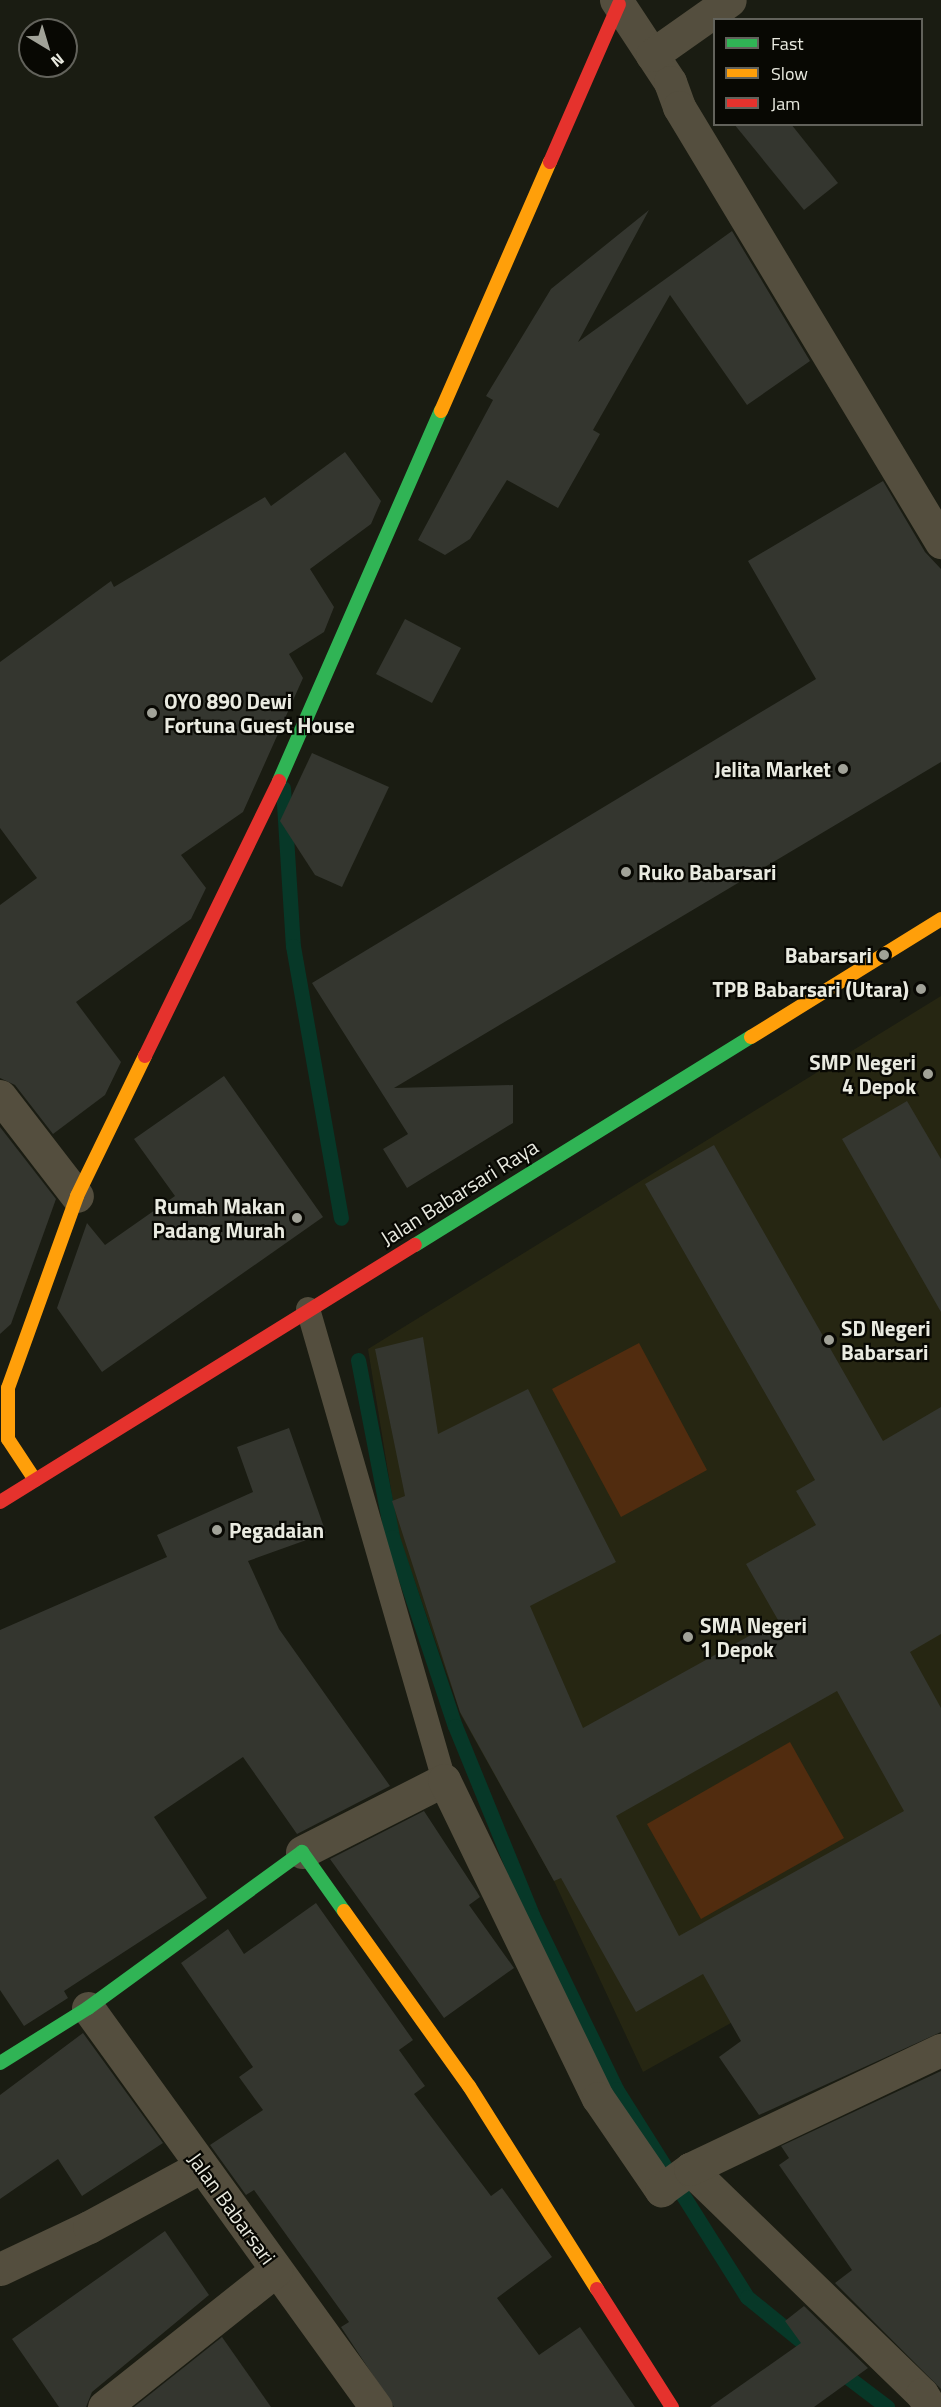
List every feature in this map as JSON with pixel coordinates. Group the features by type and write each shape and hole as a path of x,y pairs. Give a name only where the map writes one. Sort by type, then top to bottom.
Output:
{"street":[{"path":"652,55 730,0"},
{"path":"618,2 652,55 941,542"},
{"path":"35,1480 4,1435 8,1388 77,1196 282,774 618,2"},
{"name":"Jalan Babarsari Raya","path":"0,1502 941,919"},
{"path":"0,1096 77,1196"},
{"path":"0,2063 88,2008 302,1852 444,1780 598,2098 661,2190 690,2169 941,2050"},
{"path":"302,1852 469,2086 672,2407"},
{"name":"Jalan Babarsari","path":"88,2008 376,2407"},
{"path":"0,2269 89,2228 202,2166"},
{"path":"690,2169 931,2394"},
{"path":"104,2407 276,2270"}],"lane":[{"path":"318,1303 444,1780"}],"shaded area":[{"name":"SMA Negeri 1 Depok","path":"941,996 941,1906 643,2072 554,1881 461,1715 398,1533 368,1349"},
{"path":"639,1343 707,1470 621,1517 552,1389"},
{"path":"790,1742 844,1838 701,1919 647,1824"}],"building":[{"path":"736,126 793,126 838,183 804,210"},
{"path":"649,210 578,342 732,231 810,361 747,405 670,295 593,430 600,434 558,508 507,480 470,539 445,555 418,540 493,400 486,396 551,289"},
{"path":"345,452 381,501 371,524 310,569 334,607 324,632 289,654 303,678 243,812 181,855 206,888 191,919 76,1002 121,1062 105,1095 53,1134 15,1085 0,1078 0,905 37,878 0,828 0,662 111,581 114,587 265,497 271,506"},
{"name":"Ruko Babarsari","path":"883,481 925,552 941,569 941,762 394,1088 513,1085 513,1123 407,1188 383,1149 408,1134 312,983 816,679 748,561"},
{"path":"405,619 461,648 432,703 376,674"},
{"path":"312,753 389,787 342,887 315,875 280,821"},
{"path":"224,1076 323,1217 102,1372 57,1308 87,1223 105,1245 175,1196 134,1139"},
{"path":"907,1101 941,1159 941,1312 842,1139"},
{"path":"0,1127 56,1199 11,1324 0,1334"},
{"path":"714,1145 883,1441 941,1407 941,1634 910,1652 941,1708 941,2032 759,2115 719,2057 741,2041 703,1974 636,2012 561,1878 554,1881 460,1712 392,1501 405,1496 375,1349 423,1337 438,1434 528,1389 616,1562 530,1606 583,1728 778,1620 746,1564 816,1525 796,1491 815,1480 645,1184","holes":["837,1691 904,1811 679,1936 616,1816"]},
{"path":"289,1428 326,1533 248,1561 279,1629 390,1786 297,1834 243,1757 154,1817 207,1898 64,1991 68,1998 24,2026 0,1990 0,1630 167,1557 157,1535 253,1492 237,1447"},
{"path":"424,1811 480,1897 469,1905 514,1968 444,2018 330,1859"},
{"path":"316,1903 413,2040 399,2050 425,2086 414,2094 491,2196 502,2188 552,2257 497,2298 539,2355 580,2327 635,2407 394,2407 341,2327 349,2322 254,2190 246,2195 210,2145 263,2110 239,2077 253,2067 181,1963 228,1929 244,1954"},
{"path":"83,2033 163,2143 82,2196 58,2159 0,2199 0,2095"},
{"path":"941,2071 941,2389 835,2283 852,2270 779,2165 789,2158 781,2146"},
{"path":"165,2231 209,2295 92,2392 86,2407 59,2407 12,2339"},
{"path":"804,2306 868,2368 814,2407 710,2407 801,2343 785,2321"},
{"path":"222,2337 271,2407 134,2407"}],"waterway":[{"path":"283,788 293,946 341,1218"},
{"path":"358,1360 392,1537 455,1726 532,1915 616,2089 747,2297 811,2349"},
{"path":"837,2369 887,2407"}],"traffic: fast":[{"path":"279,781 441,411"},
{"path":"415,1245 751,1037"},
{"path":"0,2063 88,2008 302,1852 344,1911"}],"traffic: slow":[{"path":"441,411 550,162"},
{"path":"751,1037 941,919"},
{"path":"35,1480 8,1439 8,1388 77,1196 145,1056"},
{"path":"344,1911 469,2086 597,2289"}],"traffic: jam":[{"path":"550,162 619,4"},
{"path":"145,1056 279,781"},
{"path":"0,1502 415,1245"},
{"path":"597,2289 672,2407"}],"place":[{"name":"OYO 890 Dewi Fortuna Guest House","path":"152,713"},
{"name":"Jelita Market","path":"843,769"},
{"name":"Ruko Babarsari","path":"626,872"},
{"name":"Babarsari","path":"884,955"},
{"name":"TPB Babarsari (Utara)","path":"921,989"},
{"name":"SMP Negeri 4 Depok","path":"928,1074"},
{"name":"Rumah Makan Padang Murah","path":"297,1218"},
{"name":"SD Negeri Babarsari","path":"829,1340"},
{"name":"Pegadaian","path":"217,1530"},
{"name":"SMA Negeri 1 Depok","path":"688,1637"}]}
